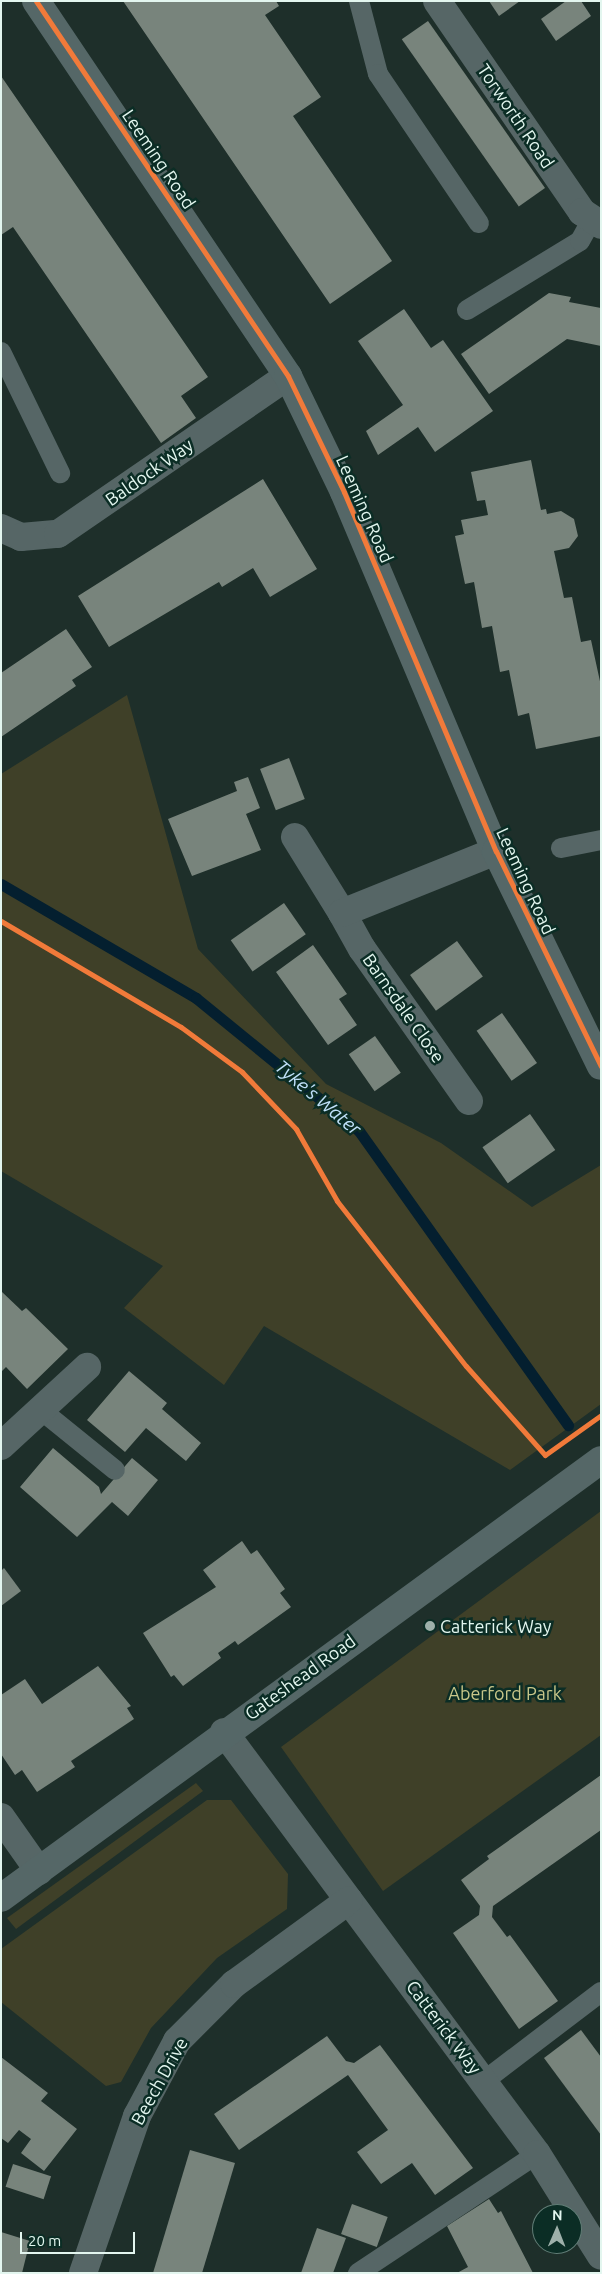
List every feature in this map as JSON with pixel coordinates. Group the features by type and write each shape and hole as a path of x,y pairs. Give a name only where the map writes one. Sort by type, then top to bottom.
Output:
{"street":[{"name":"Leeming Road","path":"36,1 288,376 344,492 496,851 601,1066"},
{"name":"Torworth Road","path":"437,1 577,206 596,222"},
{"name":"Baldock Way","path":"1,528 21,537 58,534 288,376"},
{"name":"Barnsdale Close","path":"295,838 362,949 469,1100"},
{"path":"342,913 496,851"},
{"path":"1,1446 87,1367"},
{"name":"Gateshead Road","path":"1,1898 224,1732 601,1460"},
{"name":"Catterick Way","path":"224,1732 537,2154 601,2256"},
{"path":"1,1817 39,1870"},
{"name":"Beech Drive","path":"83,2273 137,2116 177,2041 234,1984 349,1900"}],"lane":[{"path":"358,1 378,74 479,223"},
{"path":"467,310 580,241 596,222"},
{"path":"1,352 60,473"},
{"path":"561,848 601,840"},
{"path":"41,1410 115,1470"},
{"path":"484,2081 601,1992"},
{"path":"358,2273 537,2154"}],"green space":[{"path":"127,695 198,949 326,1084 441,1143 532,1207 601,1165 601,1404 510,1470 264,1326 224,1385 124,1308 163,1266 1,1171 1,774"},
{"name":"Aberford Park","path":"601,1511 601,1735 383,1891 281,1747"},
{"path":"196,1783 203,1791 16,1929 7,1918"},
{"path":"207,1800 231,1800 288,1874 287,1909 217,1958 151,2028 121,2082 106,2086 1,2002 1,1949"}],"building":[{"path":"123,1 276,1 279,6 265,15 321,97 293,116 392,261 330,304"},
{"path":"489,1 520,1 499,16"},
{"path":"566,1 581,1 591,16 556,41 541,19"},
{"path":"428,21 545,188 519,206 402,39"},
{"path":"1,76 208,377 181,396 196,418 161,443 13,227 1,235"},
{"path":"549,293 571,297 569,302 601,308 601,346 567,339 489,394 461,354"},
{"path":"404,309 431,348 443,340 493,411 435,452 418,427 378,455 366,431 403,405 358,341"},
{"path":"531,460 541,510 546,509 547,514 561,511 574,519 578,536 569,548 554,551 564,598 572,597 581,642 591,640 601,686 601,736 536,749 529,713 518,716 509,670 500,672 492,626 482,628 474,582 465,584 455,536 464,534 461,520 488,515 485,500 477,501 471,472"},
{"path":"263,479 317,569 270,597 253,568 222,587 219,582 109,647 78,596"},
{"path":"66,629 92,667 72,680 76,686 1,737 1,673"},
{"path":"289,758 305,799 276,810 260,769"},
{"path":"248,777 260,808 246,814 261,850 192,876 168,819 237,791 234,782"},
{"path":"284,903 306,934 253,971 231,940"},
{"path":"457,941 483,977 436,1011 410,975"},
{"path":"313,945 347,994 339,999 357,1025 328,1045 276,972"},
{"path":"502,1013 537,1063 512,1081 477,1031"},
{"path":"375,1036 401,1073 375,1091 349,1054"},
{"path":"530,1114 555,1150 508,1183 482,1147"},
{"path":"1,1291 22,1311 26,1308 68,1349 27,1389 6,1367 1,1372"},
{"path":"129,1371 167,1403 162,1409 201,1443 186,1461 146,1428 125,1452 87,1420"},
{"path":"53,1448 99,1487 101,1494 132,1458 158,1480 128,1516 112,1502 77,1537 20,1487"},
{"path":"242,1541 251,1554 257,1550 285,1589 280,1593 291,1607 238,1645 235,1641 218,1653 221,1658 183,1686 174,1675 171,1677 143,1633 216,1587 203,1570"},
{"path":"4,1568 21,1591 1,1606 1,1571"},
{"path":"98,1666 131,1706 127,1708 134,1719 71,1761 75,1767 37,1792 22,1770 15,1775 1,1754 1,1695 25,1679 42,1704"},
{"path":"601,1775 601,1830 493,1906 492,1917 507,1937 510,1935 558,2001 519,2029 453,1933 479,1915 480,1906 461,1880 489,1859 487,1856"},
{"path":"581,2030 601,2057 601,2135 544,2058"},
{"path":"327,2036 346,2061 354,2063 380,2045 473,2168 435,2195 412,2163 381,2184 357,2152 388,2130 348,2075 239,2150 214,2114"},
{"path":"1,2057 48,2093 41,2101 77,2129 44,2171 21,2153 31,2139 19,2130 8,2143 1,2138"},
{"path":"190,2150 235,2163 212,2240 202,2273 153,2273"},
{"path":"13,2164 51,2176 44,2199 6,2187"},
{"path":"489,2199 498,2213 501,2211 533,2273 457,2273 468,2267 447,2226"},
{"path":"352,2204 388,2217 377,2247 341,2234"},
{"path":"317,2228 346,2238 333,2273 301,2273"},
{"path":"1,2232 30,2241 22,2273 1,2273"}],"waterway":[{"name":"Tyke's Water","path":"1,884 196,998 359,1131 568,1425"}],"cycle path":[{"path":"36,1 288,376 344,492 496,851 601,1066"},
{"path":"1,921 181,1027 242,1072 296,1129 337,1201 466,1366 545,1455 601,1415"}],"place":[{"name":"Catterick Way","path":"430,1626"}]}
